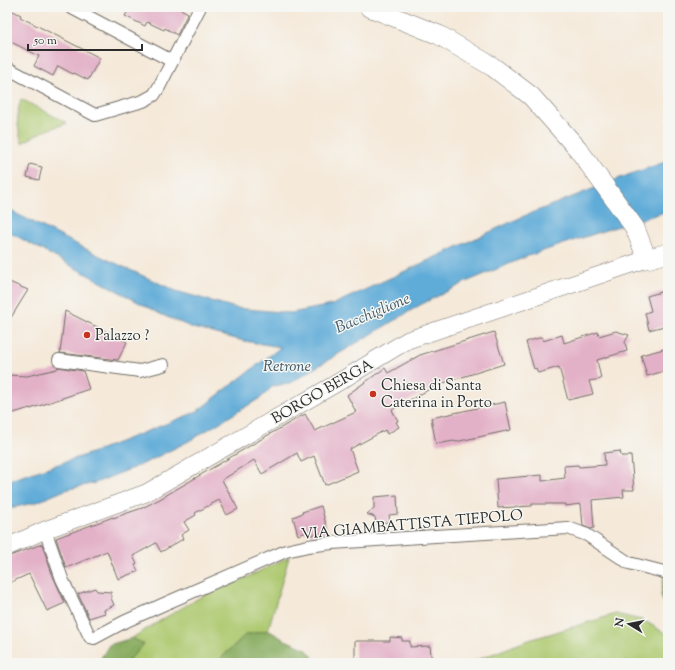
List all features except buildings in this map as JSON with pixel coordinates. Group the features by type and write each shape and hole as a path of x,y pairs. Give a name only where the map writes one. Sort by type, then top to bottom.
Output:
{"main road":[{"path":"369,7 439,35 493,67 530,96 578,149 635,228 647,260 668,253"},
{"name":"BORGO BERGA","path":"7,547 45,530 146,493 337,383 408,340 647,260"}],"street":[{"path":"70,7 172,61"},
{"path":"7,68 95,115 143,101 154,95 159,87 200,7"},
{"path":"59,360 140,371 163,365"},
{"name":"VIA GIAMBATTISTA TIEPOLO","path":"45,530 62,579 90,637 94,638 162,604 286,551 324,544 568,528 587,535 629,563 668,572"}],"green space":[{"path":"21,99 67,123 44,131 22,143 18,121 18,110"},
{"path":"668,550 668,616 661,595"},
{"path":"289,557 268,630 245,635 216,663 127,663 143,645 132,638 204,595 235,583"},
{"path":"616,614 645,621 668,635 668,662 469,663 526,641"},
{"path":"268,630 283,639 306,649 318,663 216,663 245,635"},
{"path":"132,638 144,644 127,663 98,663 109,645"}],"water":[{"name":"Bacchiglione","path":"668,161 668,211 528,256 466,282 420,305 290,383 273,386 262,397 189,441 143,464 95,483 65,490 37,502 7,509 7,481 86,455 196,412 281,347 244,341 193,328 160,314 7,231 7,209 100,256 176,291 236,308 291,313 332,305 524,216"}],"place":[{"name":"Palazzo ?","path":"87,335"},
{"name":"Chiesa di Santa Caterina in Porto","path":"373,394"}],"water label":[{"name":"Retrone","path":"287,365"}]}
